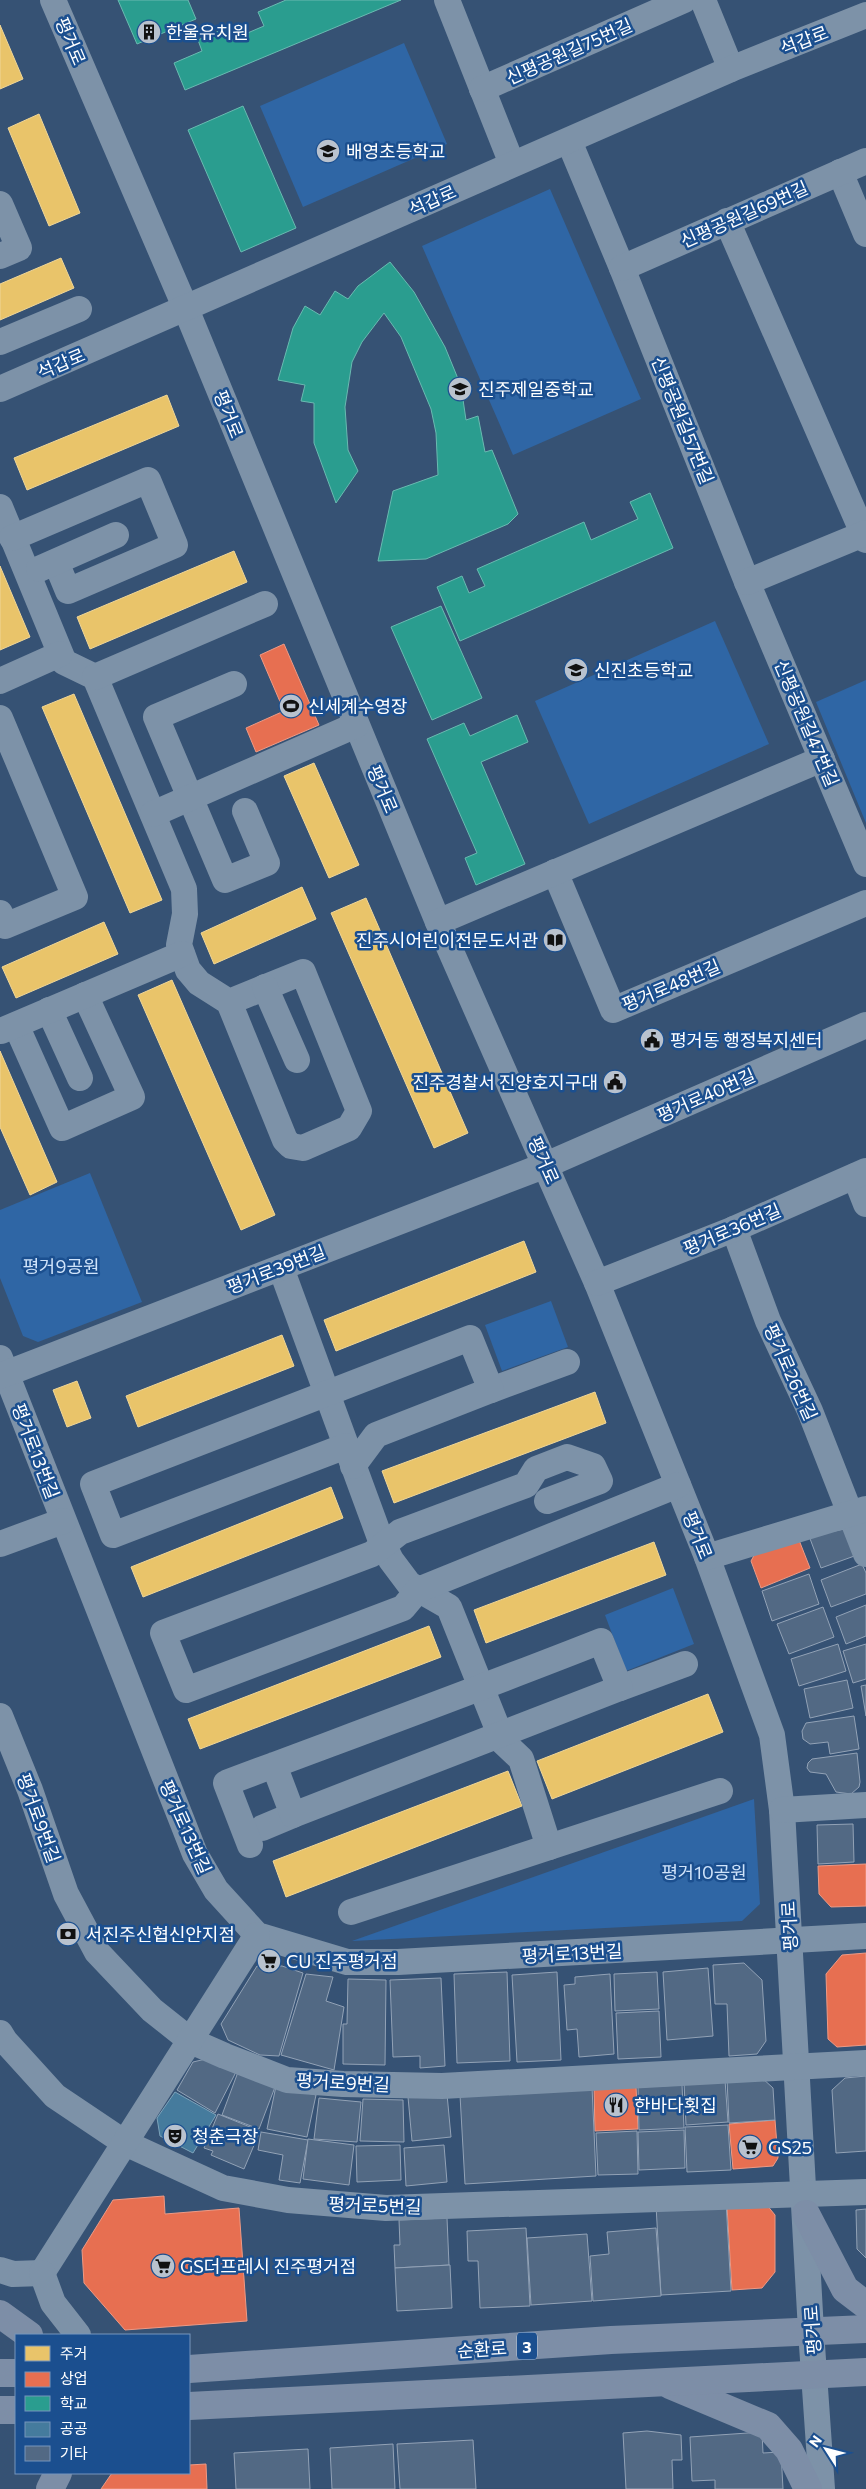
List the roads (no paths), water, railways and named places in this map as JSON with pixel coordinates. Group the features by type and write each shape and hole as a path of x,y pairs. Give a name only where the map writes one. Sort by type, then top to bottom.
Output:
{"main road":[{"path":"805,2205 845,2289 866,2304"},
{"path":"0,2314 28,2334"},
{"name":"순환로","path":"190,2369 610,2340 866,2329"},
{"path":"190,2406 866,2372"},
{"path":"0,2373 15,2373"},
{"path":"664,2382 768,2426 789,2450 808,2489"},
{"path":"0,2410 15,2410"},
{"path":"50,2489 58,2474"}],"street":[{"name":"평거로","path":"53,0 186,309 438,922 597,1283 707,1557 772,1735 782,1810 811,2331 822,2489"},
{"path":"447,0 512,164"},
{"name":"신평공원길75번길","path":"482,89 684,0"},
{"path":"703,0 731,69"},
{"name":"석갑로","path":"0,389 731,69 866,15"},
{"name":"신평공원길57번길","path":"568,141 622,268 747,582"},
{"name":"신평공원길69번길","path":"622,268 866,161"},
{"path":"840,172 866,234"},
{"path":"0,204 19,248 0,256"},
{"path":"727,221 865,535 747,582"},
{"path":"0,342 79,309"},
{"path":"12,538 148,480 175,545 68,590 56,562"},
{"path":"0,507 64,662 95,677 184,889 185,914 179,945 188,970 199,983 229,1002 285,1140 291,1146 303,1148 349,1128 359,1111 303,972 229,1002"},
{"path":"28,574 116,535"},
{"name":"신평공원길47번길","path":"747,582 866,864"},
{"path":"95,677 265,604"},
{"path":"0,681 60,654"},
{"path":"234,684 156,717 225,880 267,863 245,811"},
{"path":"0,718 75,897 5,926 0,913"},
{"path":"153,814 356,725"},
{"path":"438,922 822,759"},
{"name":"평거로48번길","path":"555,872 613,1010 866,902"},
{"path":"85,995 132,1097 62,1128 8,1028 85,995 182,954"},
{"path":"265,987 297,1060"},
{"path":"50,1010 80,1078"},
{"name":"평거로40번길","path":"546,1165 866,1025"},
{"name":"평거로39번길","path":"2,1369 281,1268 546,1165"},
{"path":"861,1174 866,1204"},
{"name":"평거로36번길","path":"597,1283 734,1229 861,1174"},
{"name":"평거로26번길","path":"734,1229 768,1320 858,1511 866,1554"},
{"path":"281,1268 384,1545 409,1584 448,1608 499,1735 503,1742 521,1759 549,1847"},
{"path":"491,1390 470,1338 94,1484 113,1535 350,1456 376,1435 568,1362"},
{"name":"평거로13번길","path":"2,1369 195,1854 216,1890 257,1934 347,1962 398,1962 866,1936"},
{"path":"547,1501 600,1481 593,1466 567,1457 543,1466 536,1469 526,1486 400,1532 372,1554 163,1633 186,1690 403,1608 418,1590 678,1485"},
{"path":"707,1557 858,1511"},
{"path":"0,1544 63,1521"},
{"path":"620,1688 601,1641 226,1783 255,1837 293,1815 685,1664"},
{"name":"평거로9번길","path":"0,1716 30,1790 66,1894 97,1952 152,2010 190,2041 287,2080 343,2084 442,2086 866,2063"},
{"path":"274,1765 293,1815"},
{"path":"351,1912 720,1791"},
{"path":"782,1810 866,1804"},
{"path":"42,2273 257,1934"},
{"name":"평거로5번길","path":"0,2034 5,2042 55,2096 126,2143 223,2188 288,2200 376,2208 805,2205 866,2192"},
{"path":"0,2270 13,2274 42,2273"},
{"path":"42,2273 53,2303 77,2334"}],"place":[{"name":"한울유치원","path":"149,32"},
{"name":"배영초등학교","path":"328,151"},
{"name":"진주제일중학교","path":"460,389"},
{"name":"신진초등학교","path":"576,670"},
{"name":"신세계수영장","path":"291,706"},
{"name":"진주시어린이전문도서관","path":"555,940"},
{"name":"평거동 행정복지센터","path":"652,1040"},
{"name":"진주경찰서 진양호지구대","path":"615,1082"},
{"name":"서진주신협신안지점","path":"68,1934"},
{"name":"CU 진주평거점","path":"269,1961"},
{"name":"한바다횟집","path":"616,2105"},
{"name":"청춘극장","path":"175,2136"},
{"name":"GS25","path":"750,2147"},
{"name":"GS더프레시 진주평거점","path":"163,2266"}],"park label":[{"name":"평거9공원","path":"61,1266"},
{"name":"평거10공원","path":"704,1872"}]}
